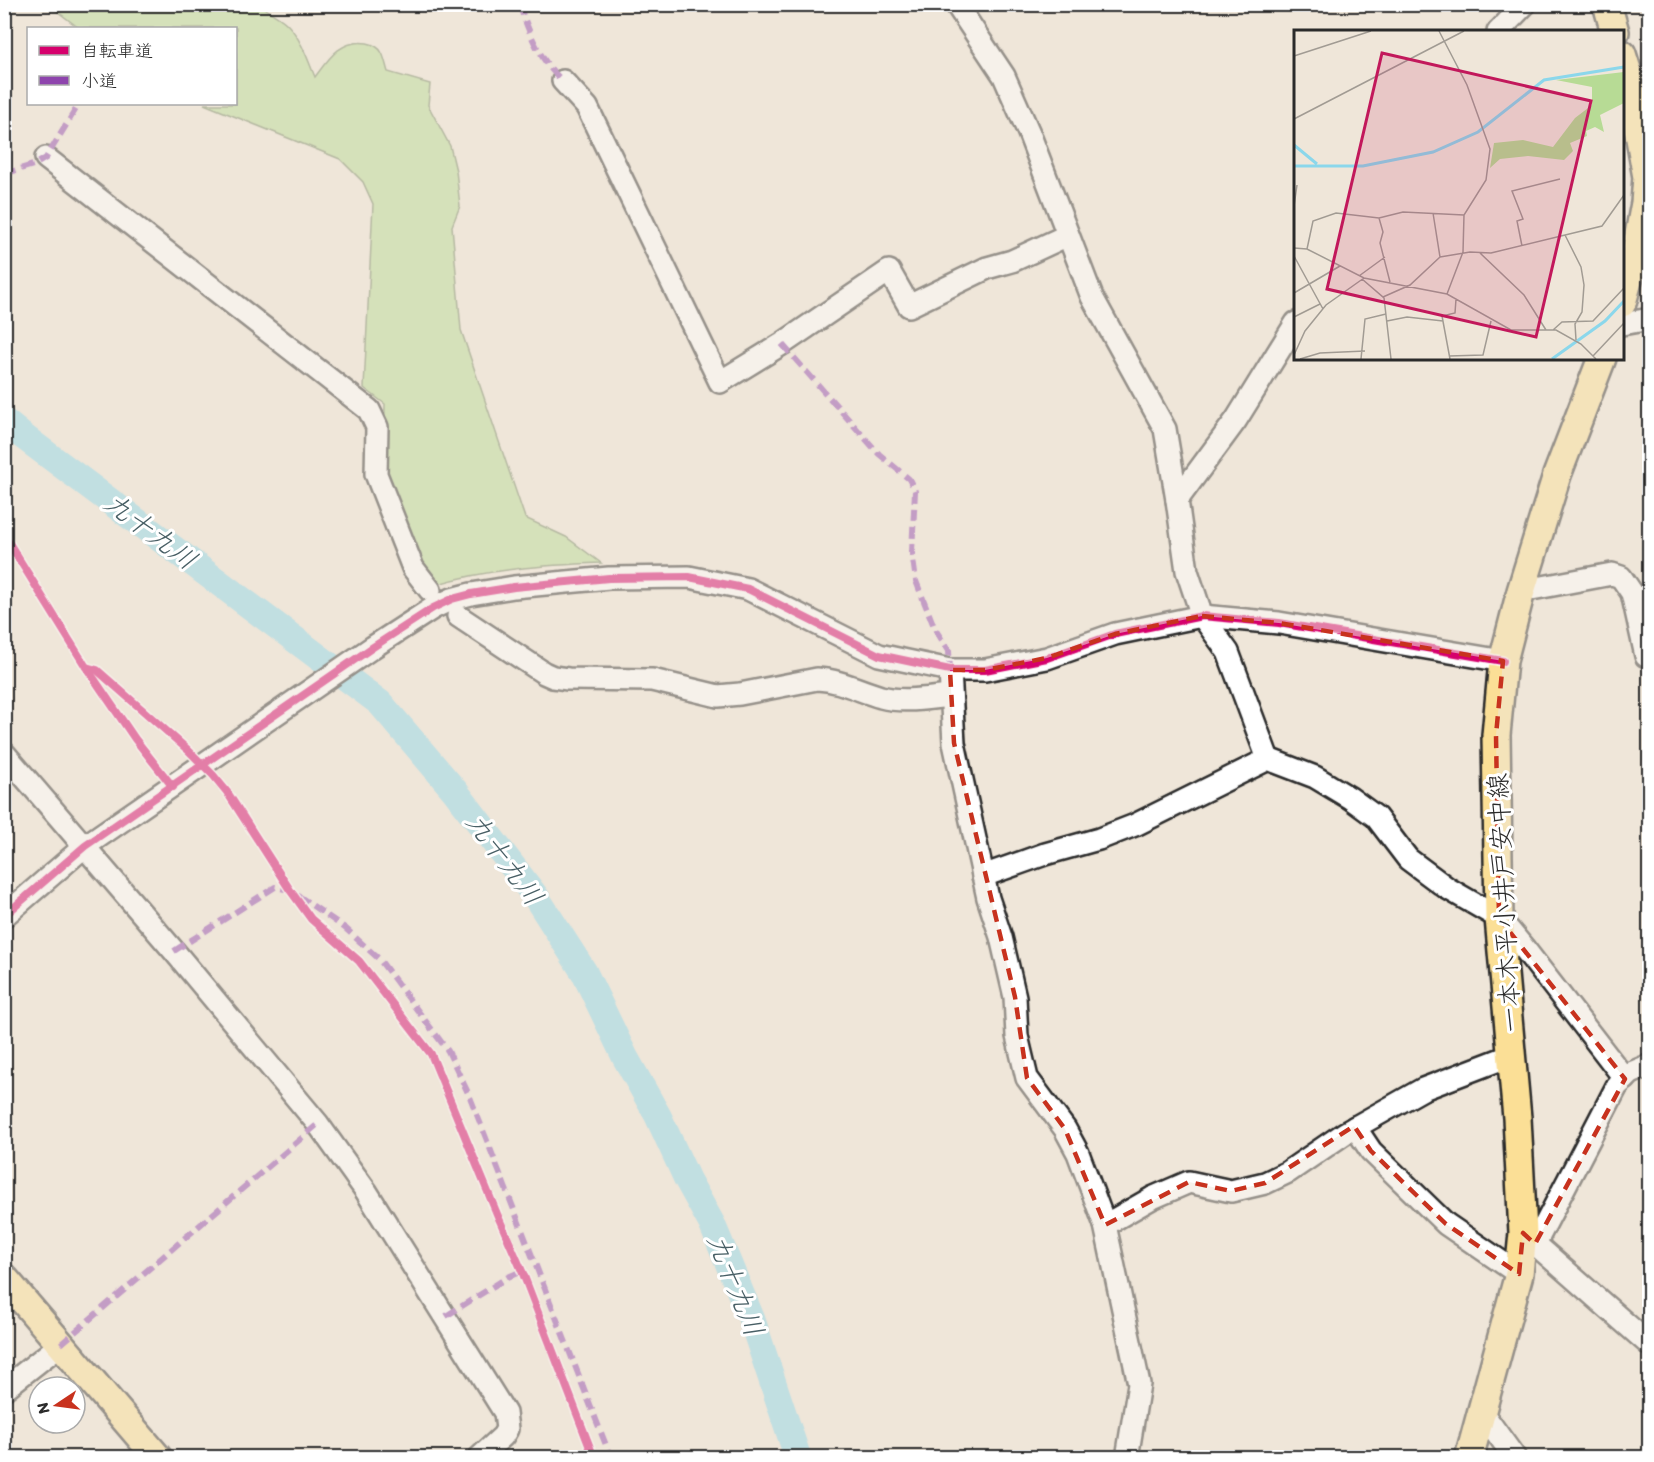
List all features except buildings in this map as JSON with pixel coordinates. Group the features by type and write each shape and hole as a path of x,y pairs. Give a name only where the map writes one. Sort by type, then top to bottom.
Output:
{"main road":[{"path":"1607,4 1615,30"},
{"path":"1624,58 1647,177 1645,203 1636,251 1624,299"},
{"name":"一本木平小井戸安中線","path":"1469,1458 1529,1239 1499,918 1496,735 1503,661 1521,591 1557,475 1601,360"},
{"path":"4,1278 158,1458"}],"street":[{"path":"956,4 1004,76 1029,133 1092,297 1165,429 1178,500 1187,571 1202,616 1228,652 1268,759"},
{"path":"1500,30 1525,4"},
{"path":"563,81 587,108 720,382 782,344 889,271 909,306 987,268 1012,261 1068,235"},
{"path":"46,158 369,410 377,427 376,474 413,568 430,590"},
{"path":"1624,324 1650,319"},
{"path":"1178,500 1236,420 1294,326"},
{"path":"1521,591 1612,574 1621,577 1632,593 1646,656 1650,657"},
{"path":"4,916 85,846 373,647 438,605 471,594 513,587 609,578 688,577 748,589 879,654 950,670 985,670 1047,658 1115,634 1202,616 1279,623 1503,661"},
{"path":"458,616 544,673 561,678 652,680 718,696 730,696 817,679 828,679 898,700 951,696"},
{"path":"950,670 954,743 983,876 1001,937 1015,997 1017,1036 1027,1078 1078,1153 1105,1225 1139,1384 1127,1458"},
{"path":"4,753 318,1124 366,1191 505,1413 507,1430 479,1458"},
{"path":"983,876 1046,854 1099,839 1135,825 1268,759 1315,777 1350,798 1376,818 1408,859 1447,888 1499,918 1625,1079"},
{"path":"1105,1225 1152,1198 1188,1182 1231,1191 1265,1183 1288,1172 1355,1127 1423,1089 1512,1055"},
{"path":"1650,1065 1631,1073 1617,1086 1529,1239 1650,1345"},
{"path":"1355,1127 1371,1151 1446,1224 1518,1274"},
{"path":"4,1389 61,1344"},
{"path":"1481,1411 1515,1458"}],"highlighted area":[{"path":"1202,616 1279,623 1503,661 1496,735 1499,918 1625,1079 1535,1244 1523,1233 1519,1274 1446,1224 1371,1151 1354,1126 1265,1183 1231,1191 1189,1182 1105,1225 1065,1129 1027,1078 1015,997 954,743 950,670 985,670 1047,658 1115,634"}],"green space":[{"path":"49,5 261,5 285,22 293,31 315,77 336,51 350,44 367,43 381,51 388,72 430,84 428,105 450,146 456,171 460,206 452,226 461,330 525,518 566,537 601,563 517,569 475,575 434,585 427,579 384,475 385,404 364,388 373,204 363,182 340,159 206,105 237,105 237,27 78,27"}],"waterway":[{"name":"九十九川","path":"4,421 380,703 455,791 536,897 584,972 625,1057 658,1116 687,1179 712,1224 752,1320 798,1458"}],"marked path":[{"path":"519,4 531,36 542,56 563,81"},
{"path":"4,174 36,164 46,158 78,105"},
{"path":"782,344 879,454 909,479 915,491 912,552 916,581 935,629 949,651 950,670"},
{"path":"174,951 275,887 290,890 345,928 379,959 448,1051 470,1097 611,1458"},
{"path":"61,1344 318,1124"},
{"path":"446,1316 508,1277 522,1271"}],"cycle path":[{"path":"4,535 86,667 97,670 213,775 227,792 311,919 359,961 431,1054 522,1271 594,1458"},
{"path":"4,916 85,846 373,647 433,608 452,599 471,594 514,587 609,578 689,577 748,589 879,655 950,670 985,670 1047,658 1115,634 1202,616 1279,623 1503,661"},
{"path":"86,667 135,739 173,787"}]}
